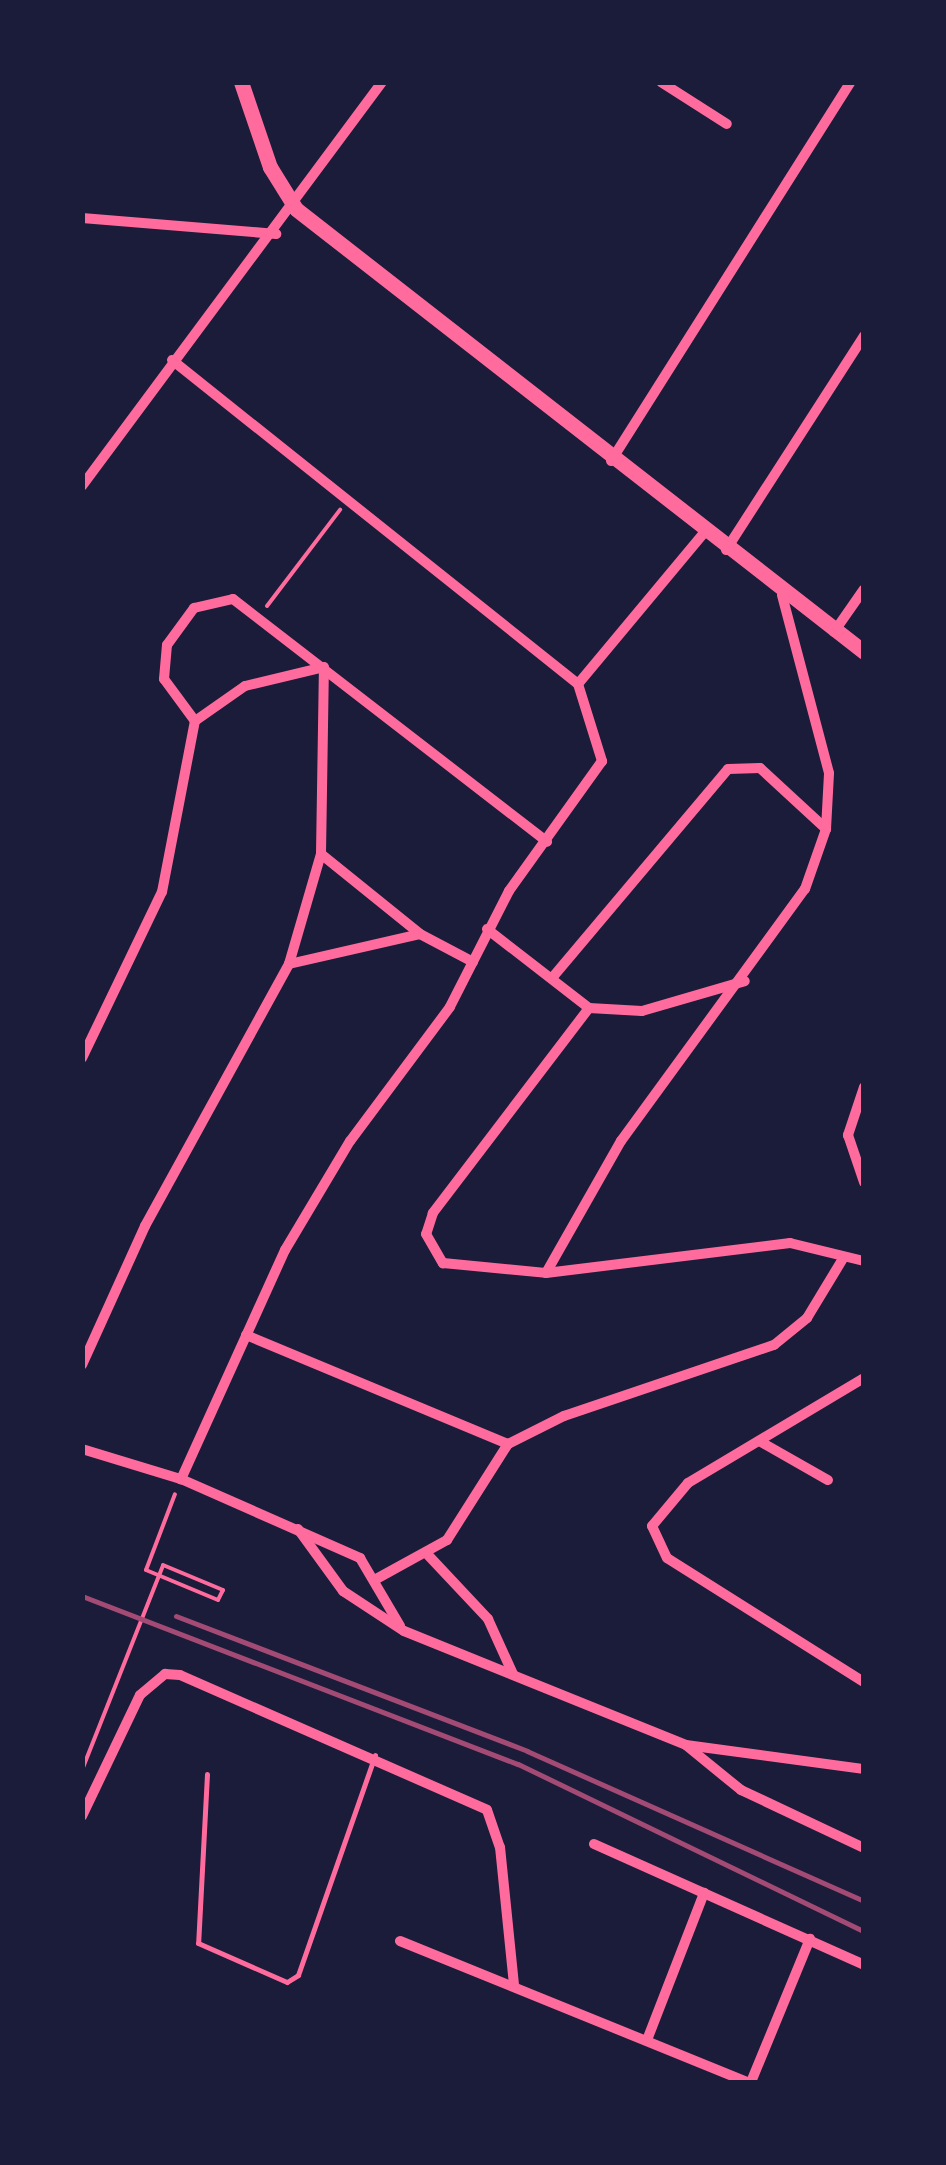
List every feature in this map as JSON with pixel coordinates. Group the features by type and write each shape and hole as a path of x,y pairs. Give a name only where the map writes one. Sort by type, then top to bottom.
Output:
{"main road":[{"path":"241,82 270,167 296,209 610,462 782,596 864,652"}],"street":[{"path":"82,486 172,360 296,209 382,82"},
{"path":"661,82 728,124"},
{"path":"610,462 850,82"},
{"path":"82,218 276,234"},
{"path":"726,551 864,336"},
{"path":"172,360 578,684 602,762 488,929 473,962 350,1141 246,1335 181,1479"},
{"path":"578,684 703,534"},
{"path":"834,633 864,589"},
{"path":"546,1272 621,1141 746,980 805,890 826,829 820,721 782,596"},
{"path":"194,721 164,679 180,622 224,597 324,667 547,842"},
{"path":"82,1058 162,892 194,721 245,686 324,667"},
{"path":"82,1365 145,1226 289,964 320,854 324,667"},
{"path":"552,978 728,769 760,768 826,829"},
{"path":"320,854 420,934 473,962"},
{"path":"488,929 590,1008 642,1010 746,980"},
{"path":"289,964 420,934"},
{"path":"590,1008 433,1213 426,1234 443,1263 546,1272 721,1244 790,1243 864,1261"},
{"path":"864,1087 848,1135 864,1182"},
{"path":"357,1599 378,1582 428,1555 472,1508 508,1444 564,1416 774,1345 807,1318 844,1257"},
{"path":"246,1335 508,1444"},
{"path":"862,1678 667,1558 656,1542 661,1507 864,1378"},
{"path":"761,1442 828,1480"},
{"path":"82,1449 181,1479 352,1554 378,1582 404,1631"},
{"path":"298,1529 357,1599 404,1631 686,1745 864,1769"},
{"path":"330,1566 352,1554"},
{"path":"428,1555 488,1619 513,1674"},
{"path":"84,1808 140,1695 165,1674 375,1755 487,1810 500,1846 514,1986"},
{"path":"686,1745 741,1790 864,1848"},
{"path":"594,1844 864,1965"},
{"path":"647,2040 704,1893"},
{"path":"400,1941 750,2082 810,1939"}],"lane":[{"path":"207,1774 198,1943 288,1982 298,1975 375,1755"}],"path":[{"path":"258,618 347,500"},
{"path":"82,1770 163,1565 223,1590 218,1600 146,1570 181,1479"}],"railway":[{"path":"82,1596 518,1764 864,1931"},
{"path":"176,1616 527,1751 864,1901"}]}
